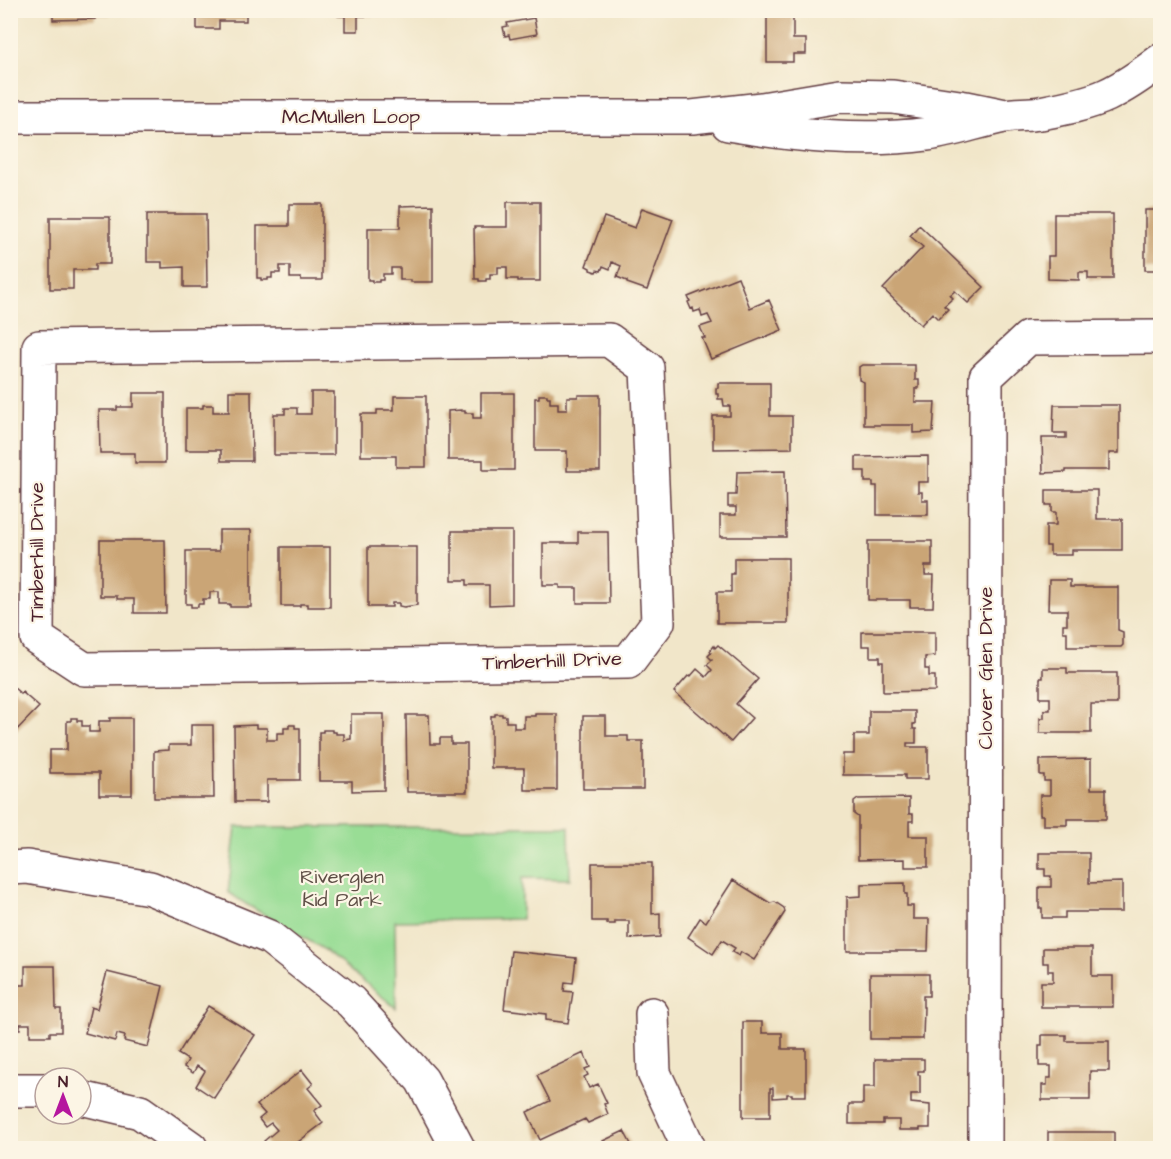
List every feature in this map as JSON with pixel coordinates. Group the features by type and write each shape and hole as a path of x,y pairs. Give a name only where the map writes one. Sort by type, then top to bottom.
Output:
{"street":[{"name":"McMullen Loop","path":"692,117 770,130 850,139 929,134 1005,116 1039,113 1072,106 1105,96 1136,80 1161,61"},
{"name":"McMullen Loop","path":"10,117 692,117 762,109 840,96 893,98 1005,116"},
{"name":"Clover Glen Drive","path":"985,1149 986,377 1028,338 1161,337"},
{"name":"Timberhill Drive","path":"609,340 647,368 658,622 628,662 84,669 37,638 25,347 609,340"},
{"path":"10,868 27,867 150,888 269,937 351,1002 422,1080 458,1149"},
{"path":"651,1014 654,1073 689,1149"},
{"path":"10,1090 33,1090"},
{"path":"93,1101 140,1112 191,1149"}],"green space":[{"name":"Riverglen Kid Park","path":"236,827 569,827 570,879 522,878 522,919 395,921 396,1008 325,950 228,892"}],"building":[{"path":"53,10 110,10 110,15 95,15 95,19 53,20"},
{"path":"197,10 246,10 246,21 219,21 219,29 197,29"},
{"path":"338,10 382,10 382,16 358,16 358,31 345,31 345,16 338,16"},
{"path":"767,14 793,14 793,39 806,39 806,54 793,54 793,62 767,62"},
{"path":"534,18 537,34 510,39 509,35 505,36 503,27 508,26 507,23"},
{"path":"507,202 540,202 540,281 507,279 507,267 498,267 498,274 490,274 490,279 486,281 475,279 474,227 507,227"},
{"path":"289,204 322,204 322,280 290,278 290,266 280,266 280,273 272,273 272,278 268,280 257,278 257,226 289,226"},
{"path":"433,205 433,282 400,280 400,268 391,268 391,274 383,274 383,280 379,282 368,280 368,228 400,228 400,206"},
{"path":"642,208 673,219 647,290 617,277 621,266 612,262 610,269 603,266 601,271 596,272 586,266 604,217 635,228"},
{"path":"1145,210 1160,210 1158,270 1145,270"},
{"path":"147,214 206,214 207,287 184,287 184,267 162,268 162,262 147,262"},
{"path":"1054,214 1113,214 1113,279 1088,279 1088,272 1079,272 1079,280 1048,279 1048,256 1054,256"},
{"path":"50,217 110,217 110,264 95,264 95,270 73,270 73,289 50,289"},
{"path":"919,225 984,287 968,303 955,291 950,295 953,298 944,306 948,309 938,319 932,313 921,325 883,289 923,247 910,236"},
{"path":"738,277 750,308 769,300 782,330 711,359 700,327 712,323 708,315 702,317 700,310 694,312 693,308 691,309 688,297"},
{"path":"862,365 915,365 915,380 919,380 919,388 915,388 915,402 935,402 933,432 913,433 913,425 864,425 864,382 859,380 859,367"},
{"path":"718,383 770,383 770,416 792,416 792,448 713,449 713,416 730,416 730,406 724,406 723,399 718,399 718,394 716,394"},
{"path":"229,391 251,391 252,461 221,461 221,450 186,450 186,408 203,408 203,405 213,405 213,412 229,412"},
{"path":"311,392 334,392 334,455 274,455 274,414 285,414 285,408 297,408 297,414 311,414"},
{"path":"133,393 165,393 165,463 135,463 135,453 100,453 99,410 133,407"},
{"path":"481,393 514,393 514,470 483,470 483,460 448,460 448,411 461,410 465,413 473,413 473,418 481,418"},
{"path":"539,395 550,397 550,403 558,403 558,410 567,410 567,397 600,395 600,471 567,471 567,451 535,451 535,398 539,398"},
{"path":"394,396 426,396 426,467 396,467 396,456 361,456 361,414 377,414 377,410 394,410"},
{"path":"1054,405 1119,405 1119,453 1109,453 1109,470 1066,470 1066,472 1043,473 1042,438 1066,438 1066,433 1053,433"},
{"path":"928,456 928,482 918,482 918,492 922,492 922,500 928,500 928,515 877,515 877,486 873,486 873,482 865,482 865,471 856,471 856,457"},
{"path":"785,471 786,537 720,537 720,515 736,515 736,507 728,507 728,495 736,495 737,472"},
{"path":"1046,490 1097,490 1097,519 1122,519 1122,550 1072,550 1072,555 1050,555 1050,546 1046,546 1046,525 1056,525 1056,512 1052,512 1052,505 1046,505"},
{"path":"219,530 251,530 251,607 230,607 230,604 219,604 219,592 210,592 210,599 203,599 203,604 198,604 198,607 186,604 186,551 219,551"},
{"path":"452,531 512,531 512,604 489,605 489,585 467,585 467,580 452,580"},
{"path":"578,532 608,532 609,603 577,603 577,588 543,585 543,543 578,543"},
{"path":"100,540 165,540 166,613 134,613 134,599 100,596"},
{"path":"868,541 932,541 932,566 925,566 925,575 934,575 933,607 910,607 910,600 868,600"},
{"path":"281,547 330,547 330,607 307,607 307,604 281,606"},
{"path":"368,547 417,547 417,605 404,607 399,606 399,603 392,603 392,607 368,607"},
{"path":"734,558 788,558 788,623 717,623 717,592 731,592"},
{"path":"1049,580 1070,580 1070,587 1118,587 1118,630 1123,632 1123,645 1121,647 1067,647 1067,632 1063,632 1063,624 1067,624 1067,610 1048,610"},
{"path":"862,632 935,632 935,656 925,657 925,669 929,669 929,676 935,676 935,691 883,692 883,662 880,662 880,657 870,657 870,646 862,646"},
{"path":"718,645 758,679 736,704 752,718 731,742 674,692 697,669 706,677 712,670 707,665 712,660 708,656 714,646 715,648"},
{"path":"1043,668 1067,668 1067,673 1117,673 1117,704 1091,704 1091,733 1040,733 1040,718 1044,718 1044,710 1050,710 1050,698 1040,698 1040,678 1043,678"},
{"path":"13,687 39,707 10,737 10,689"},
{"path":"869,711 915,711 913,729 916,729 916,743 907,743 907,747 928,747 928,779 905,779 905,775 843,775 843,754 854,754 854,735 869,735"},
{"path":"351,714 384,714 384,790 352,791 352,781 319,781 319,732 332,730 336,734 344,734 344,740 351,739"},
{"path":"495,714 506,716 506,722 514,722 514,728 524,728 524,716 557,714 557,790 524,790 524,768 491,768 491,716"},
{"path":"406,715 429,715 430,744 440,744 440,738 451,738 451,744 467,744 467,792 407,792"},
{"path":"583,716 606,716 606,736 628,736 628,741 643,741 643,789 583,789"},
{"path":"71,718 82,721 82,726 89,726 89,732 99,732 99,721 110,721 110,718 132,718 132,795 99,795 99,773 50,773 50,750 67,750 67,721 71,721"},
{"path":"191,725 213,725 214,798 154,798 154,751 169,750 169,745 191,745"},
{"path":"256,725 256,728 267,728 267,740 277,740 277,733 284,733 284,728 289,728 289,725 300,728 300,780 267,780 267,802 235,802 234,726"},
{"path":"1091,759 1091,789 1106,789 1106,819 1067,819 1067,825 1043,825 1043,815 1040,815 1040,795 1050,795 1050,781 1044,781 1044,775 1040,775 1040,760"},
{"path":"909,798 909,814 913,814 913,821 909,821 909,836 928,836 928,867 905,867 905,859 858,860 858,817 854,814 854,802 858,799"},
{"path":"1039,853 1089,853 1089,883 1122,882 1122,912 1065,912 1065,918 1042,918 1042,908 1039,908 1039,887 1051,887 1051,876 1045,876 1045,869 1039,869"},
{"path":"592,863 652,863 652,914 660,913 660,937 629,939 629,921 615,921 615,924 607,924 607,921 592,921"},
{"path":"733,880 770,903 775,902 784,908 785,912 754,960 741,952 739,956 732,952 735,948 722,940 713,954 688,937 700,918 706,922"},
{"path":"905,883 907,906 913,906 913,919 929,919 928,951 847,951 847,897 861,896 861,884"},
{"path":"1043,948 1092,948 1092,976 1113,976 1113,1007 1041,1007 1041,982 1053,982 1053,971 1048,971 1048,963 1043,963"},
{"path":"511,951 576,958 573,983 565,982 564,991 573,992 568,1023 546,1020 546,1014 504,1009"},
{"path":"25,966 55,966 56,1009 61,1009 61,1032 50,1032 50,1036 30,1036 30,1024 20,1024 20,1029 10,1029 10,985 25,985"},
{"path":"107,972 163,986 148,1047 124,1041 125,1036 117,1034 115,1041 85,1033 91,1007 97,1009"},
{"path":"870,974 929,974 929,996 923,996 923,1039 870,1039"},
{"path":"208,1006 255,1035 214,1098 196,1086 205,1071 197,1066 193,1073 184,1067 188,1060 178,1054"},
{"path":"743,1022 762,1022 762,1033 782,1033 782,1049 806,1049 806,1096 787,1094 787,1097 773,1098 773,1088 770,1088 770,1117 743,1117"},
{"path":"1042,1035 1066,1035 1066,1041 1109,1041 1109,1071 1090,1071 1090,1100 1042,1100 1042,1085 1047,1085 1047,1078 1051,1078 1051,1066 1039,1066 1039,1045 1042,1045"},
{"path":"584,1053 590,1067 585,1069 588,1075 584,1077 589,1088 598,1084 607,1103 604,1104 608,1114 588,1123 585,1119 540,1140 527,1112 550,1101 537,1075"},
{"path":"875,1059 924,1059 924,1071 918,1071 920,1094 911,1094 911,1103 930,1105 930,1128 899,1130 899,1120 883,1120 883,1124 849,1124 849,1104 863,1104 863,1087 875,1087"},
{"path":"302,1070 313,1084 308,1088 322,1105 314,1111 323,1123 290,1148 270,1148 264,1141 277,1130 271,1123 265,1127 259,1119 265,1114 257,1105"},
{"path":"624,1131 633,1148 601,1148 605,1147 603,1141"},
{"path":"1048,1132 1114,1132 1114,1148 1048,1148"}]}
